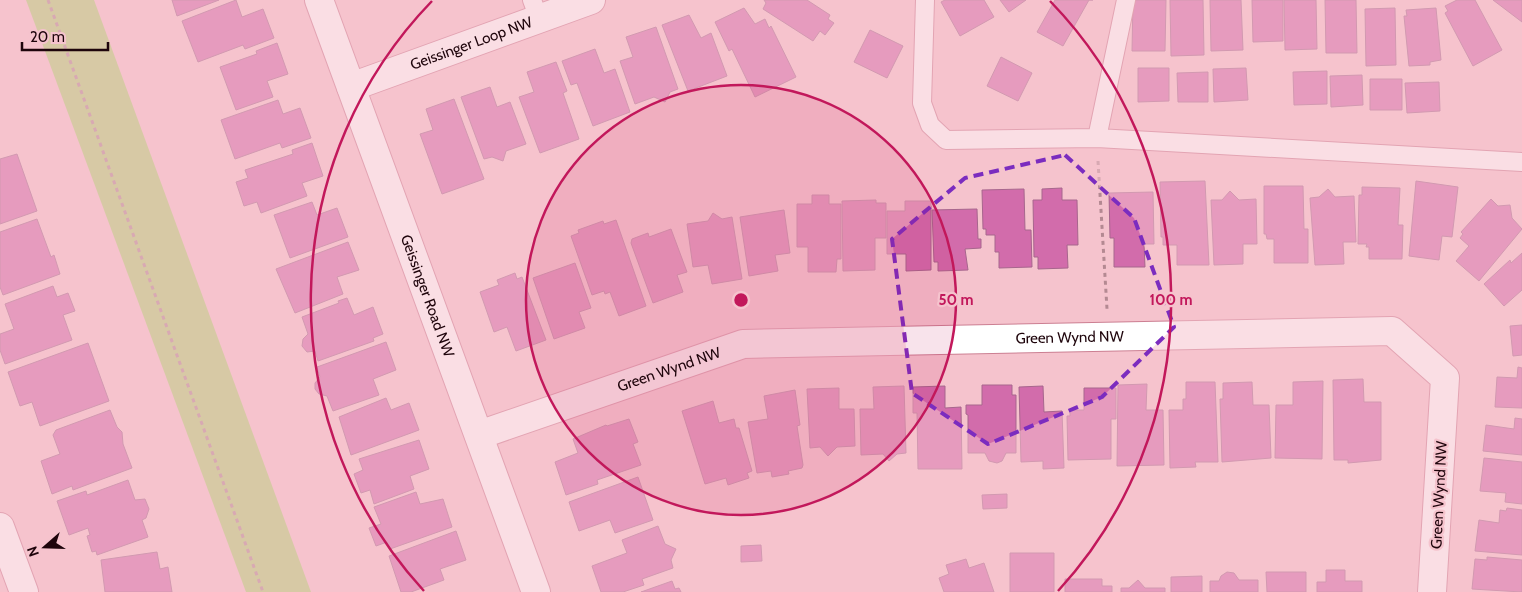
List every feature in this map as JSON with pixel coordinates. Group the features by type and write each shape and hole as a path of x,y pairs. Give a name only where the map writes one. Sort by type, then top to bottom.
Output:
{"street":[{"name":"Geissinger Road NW","path":"319,0 536,592"},
{"name":"Geissinger Loop NW","path":"351,87 536,10 591,0"},
{"name":"Green Wynd NW","path":"479,435 743,344 1392,331 1445,378 1432,592"},
{"path":"0,527 24,592"}],"lane":[{"path":"925,0 922,103 930,125 946,140 1097,138 1522,162"},
{"path":"1097,138 1126,0"}],"path":[{"path":"48,0 263,592"},
{"path":"1097,138 1109,337"}],"highlighted area":[{"path":"1065,155 1134,218 1174,327 1102,397 988,444 912,393 892,239 965,178"}],"green space":[{"path":"26,0 94,0 311,592 246,592"}],"building":[{"path":"172,0 219,0 177,16"},
{"path":"236,0 242,17 263,9 274,38 245,49 243,45 198,62 182,21"},
{"path":"764,0 807,0 830,15 828,19 834,23 825,35 820,31 813,41 763,9 766,3"},
{"path":"945,0 984,0 994,17 960,36 941,2"},
{"path":"1000,0 1026,0 1009,12"},
{"path":"1055,0 1089,0 1063,46 1037,32"},
{"path":"1133,0 1166,0 1165,51 1132,51"},
{"path":"1170,0 1203,0 1204,55 1171,56"},
{"path":"1210,0 1241,0 1243,50 1211,51"},
{"path":"1252,0 1283,0 1283,41 1253,42"},
{"path":"1284,0 1316,0 1317,49 1285,50"},
{"path":"1325,0 1356,0 1357,53 1326,53"},
{"path":"1457,0 1475,0 1502,50 1473,66 1445,13 1448,11 1445,6"},
{"path":"1493,0 1522,0 1522,22"},
{"path":"744,8 755,24 765,19 769,28 771,26 796,77 755,97 732,49 729,51 715,22"},
{"path":"1395,8 1396,65 1366,66 1365,9"},
{"path":"1436,8 1441,60 1430,62 1430,65 1409,66 1404,16 1407,16 1406,10"},
{"path":"689,15 701,38 711,33 727,76 688,91 662,25"},
{"path":"656,27 678,89 670,92 665,102 654,97 635,104 620,61 633,57 626,37"},
{"path":"870,30 903,46 887,78 854,62"},
{"path":"277,43 288,74 267,81 273,97 236,110 220,67 257,54 256,51"},
{"path":"595,49 604,73 615,69 630,112 593,126 577,83 571,85 562,61"},
{"path":"1001,57 1032,73 1018,101 987,86"},
{"path":"556,62 567,91 563,93 579,139 540,153 519,97 534,92 527,72"},
{"path":"1138,68 1169,68 1169,101 1138,102"},
{"path":"1246,68 1248,100 1214,102 1213,69"},
{"path":"1327,71 1327,104 1294,105 1293,72"},
{"path":"1208,72 1208,102 1178,102 1177,73"},
{"path":"1362,75 1363,105 1331,107 1330,76"},
{"path":"1370,79 1402,79 1402,110 1370,110"},
{"path":"1439,82 1440,111 1407,113 1405,83"},
{"path":"490,87 497,107 510,102 526,144 506,151 503,161 492,157 484,159 461,97"},
{"path":"454,99 484,179 442,194 420,134 433,130 426,109"},
{"path":"278,100 283,114 300,108 311,138 282,148 280,143 235,159 221,120"},
{"path":"312,143 323,176 302,183 307,196 261,213 257,202 244,206 236,182 248,178 245,170 293,154 292,150"},
{"path":"17,154 37,211 0,224 0,159"},
{"path":"1205,181 1209,265 1177,265 1177,245 1163,245 1163,237 1161,237 1160,182"},
{"path":"1416,181 1458,187 1452,237 1442,236 1439,260 1409,256"},
{"path":"1264,186 1303,186 1304,229 1308,229 1308,263 1274,263 1274,239 1267,239 1266,234 1264,234"},
{"path":"1362,187 1400,188 1398,225 1403,225 1402,259 1369,259 1369,247 1366,247 1367,244 1358,244 1359,195 1362,195"},
{"path":"1062,188 1062,200 1077,200 1078,245 1067,245 1068,268 1038,269 1038,257 1034,257 1033,200 1042,200 1042,189"},
{"path":"1024,189 1025,230 1031,230 1032,267 999,268 999,252 995,252 995,235 986,235 986,229 983,229 982,190"},
{"path":"1328,189 1335,197 1354,196 1356,242 1343,242 1344,264 1315,265 1310,198 1319,197"},
{"path":"1230,191 1239,200 1256,199 1257,244 1243,244 1243,264 1214,265 1211,200 1222,200"},
{"path":"1153,192 1154,244 1144,244 1145,267 1114,267 1114,238 1110,238 1109,193"},
{"path":"812,195 829,195 829,204 841,204 841,259 837,259 836,272 808,272 808,247 797,247 797,204 812,204"},
{"path":"1491,199 1498,206 1510,205 1512,218 1522,229 1479,281 1456,261 1469,246 1460,238 1463,234 1461,232"},
{"path":"876,200 876,203 886,203 886,238 875,238 875,270 843,271 842,201"},
{"path":"905,201 931,201 931,270 906,271 906,254 887,254 887,211 905,211"},
{"path":"312,202 317,215 337,208 348,237 290,258 274,215"},
{"path":"977,209 978,239 981,239 981,248 965,249 968,270 938,271 938,262 934,262 932,210"},
{"path":"784,210 790,253 775,255 778,271 749,276 740,217"},
{"path":"713,213 722,219 732,217 742,279 712,284 708,265 693,267 687,224 708,221"},
{"path":"37,219 51,257 54,255 60,274 3,295 0,287 0,232"},
{"path":"616,220 646,306 619,316 610,292 605,294 604,291 592,295 571,236 579,233 578,230 603,221 604,224"},
{"path":"671,229 687,272 677,275 683,292 653,303 631,243 632,239 648,233 649,237"},
{"path":"348,242 359,270 337,277 343,294 295,313 276,269"},
{"path":"1522,253 1522,290 1504,306 1484,284 1510,260 1511,263"},
{"path":"575,263 591,308 579,312 585,328 554,339 533,278"},
{"path":"515,273 517,279 522,277 546,340 516,351 507,327 494,332 480,292 499,285 497,280"},
{"path":"53,286 57,297 68,293 75,311 63,315 72,340 5,364 0,350 0,334 14,329 5,304"},
{"path":"347,298 354,315 373,307 383,334 373,338 374,341 318,361 315,351 307,352 302,346 303,339 308,334 302,317"},
{"path":"1522,325 1522,355 1513,356 1510,326"},
{"path":"386,342 396,370 373,379 379,395 333,411 327,396 319,394 315,389 315,383 320,377 317,367"},
{"path":"88,343 109,401 40,426 32,402 20,406 8,372"},
{"path":"1518,367 1522,368 1522,408 1495,407 1497,377 1517,378"},
{"path":"1363,379 1364,402 1381,402 1381,460 1348,463 1348,460 1334,460 1333,380"},
{"path":"1323,381 1322,459 1275,458 1276,405 1293,405 1293,382"},
{"path":"1186,382 1215,382 1218,462 1195,462 1196,467 1170,468 1169,410 1183,410 1183,399 1186,399"},
{"path":"1252,382 1253,405 1269,405 1271,458 1222,462 1220,399 1223,399 1223,383"},
{"path":"1147,384 1146,410 1163,410 1164,465 1117,466 1118,385"},
{"path":"982,385 1012,385 1012,395 1016,395 1016,453 1006,453 1002,461 997,463 989,461 985,453 968,453 968,415 966,414 966,405 982,405"},
{"path":"904,386 906,453 897,454 889,461 883,454 861,455 860,409 874,409 873,387"},
{"path":"945,386 945,408 961,407 962,469 918,469 917,413 913,413 913,387"},
{"path":"1043,386 1044,412 1062,411 1064,468 1043,469 1043,461 1021,462 1019,387"},
{"path":"839,388 839,409 854,409 855,446 837,447 828,456 820,447 810,448 807,389"},
{"path":"1084,388 1116,388 1116,419 1111,419 1111,459 1068,460 1067,416 1070,416 1070,410 1084,410"},
{"path":"795,390 800,425 797,426 802,468 788,471 789,474 772,477 771,471 757,473 748,422 768,419 764,396"},
{"path":"386,398 391,410 409,403 419,430 351,455 339,417"},
{"path":"713,401 719,423 734,419 736,428 739,428 752,471 747,473 749,478 728,485 726,478 705,484 682,411"},
{"path":"110,410 117,427 122,432 123,444 132,468 73,490 72,486 52,494 41,461 60,454 53,435 56,430"},
{"path":"1515,418 1522,419 1522,455 1483,451 1486,425 1514,429"},
{"path":"629,419 638,442 633,444 641,465 597,480 598,484 566,495 555,462 578,453 573,439 606,425"},
{"path":"419,440 429,469 410,476 414,489 374,504 370,490 361,493 354,474 363,470 359,459"},
{"path":"1484,458 1522,462 1522,504 1505,502 1506,493 1480,491"},
{"path":"638,477 653,520 615,533 610,520 579,531 569,502"},
{"path":"128,480 135,500 145,499 149,509 146,518 142,520 148,537 97,555 96,551 92,552 87,536 90,535 88,528 69,535 57,501 86,491 87,495"},
{"path":"416,492 420,504 443,499 452,527 390,549 387,542 376,546 369,528 381,524 374,507"},
{"path":"1007,494 1007,508 983,509 982,495"},
{"path":"1507,508 1522,510 1522,555 1475,551 1479,520 1499,523 1500,510 1506,511"},
{"path":"658,526 665,544 676,549 671,560 673,568 642,579 644,585 623,592 601,592 592,566 627,553 622,540"},
{"path":"456,531 466,560 440,569 444,580 411,592 401,592 389,556"},
{"path":"761,545 762,561 741,562 741,546"},
{"path":"157,552 160,569 168,567 172,592 105,592 101,560"},
{"path":"1010,553 1054,553 1054,592 1010,592"},
{"path":"1487,557 1522,560 1522,592 1472,589 1475,559 1487,560"},
{"path":"966,559 969,568 984,563 994,592 944,592 939,578 949,574 946,565"},
{"path":"1326,570 1345,570 1345,581 1362,581 1362,592 1317,592 1317,582 1326,582"},
{"path":"1227,572 1234,573 1239,580 1258,580 1258,592 1210,592 1210,581 1219,581 1221,576"},
{"path":"1266,572 1306,572 1306,592 1267,592"},
{"path":"1202,576 1202,592 1171,592 1171,577"},
{"path":"1065,579 1102,579 1102,586 1112,586 1112,592 1065,592"},
{"path":"1138,580 1145,588 1165,588 1165,592 1121,592 1121,588 1129,588"},
{"path":"672,581 675,589 679,588 681,592 641,592"}]}
